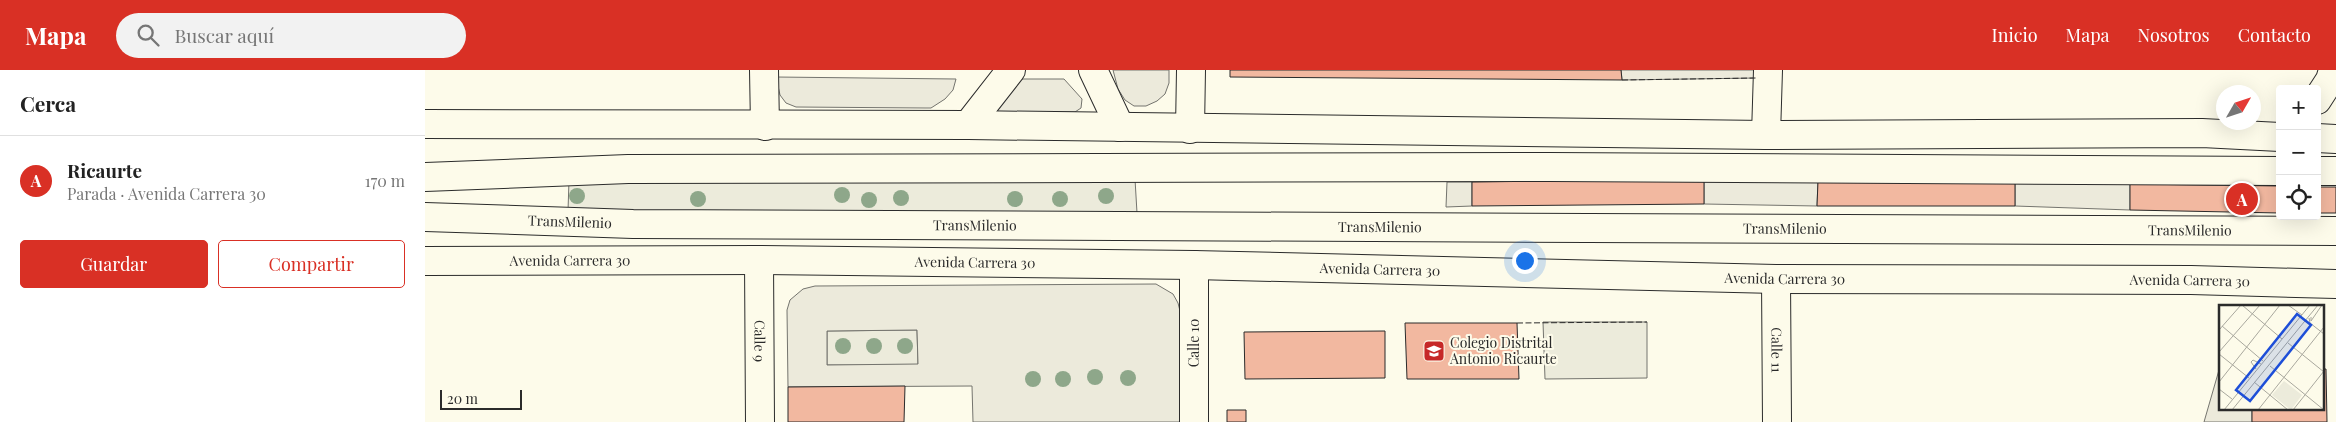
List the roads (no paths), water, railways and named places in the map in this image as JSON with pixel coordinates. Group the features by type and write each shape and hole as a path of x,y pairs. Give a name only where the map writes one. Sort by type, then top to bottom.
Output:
{"main road":[{"path":"764,70 765,126"},
{"path":"968,125 1011,70"},
{"path":"1093,70 1119,128"},
{"path":"1190,129 1191,70"},
{"path":"1766,135 1768,70"},
{"path":"2321,94 2330,80 2333,70"},
{"path":"425,124 968,125 1766,135 2202,133 2276,136"},
{"path":"2321,138 2336,139"},
{"path":"425,176 658,169 1560,167 2276,170"},
{"path":"2321,171 2336,171"},
{"name":"TransMilenio","path":"425,217 633,224 2336,231"},
{"name":"Avenida Carrera 30","path":"427,261 759,260 1194,265 1776,279 2182,280 2336,284"},
{"name":"Calle 9","path":"759,260 760,422"},
{"name":"Calle 10","path":"1194,265 1194,422"},
{"name":"Calle 11","path":"1776,279 1777,422"}],"place":[{"name":"Ricaurte","path":"2242,199"},
{"name":"Colegio Distrital Antonio Ricaurte","path":"1434,351"}]}
